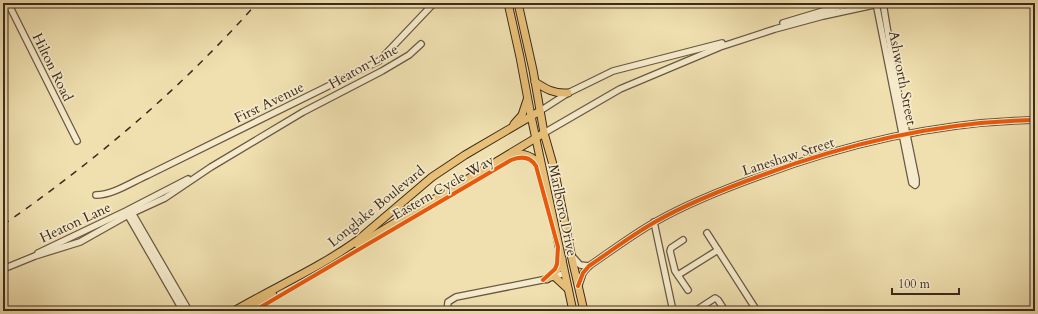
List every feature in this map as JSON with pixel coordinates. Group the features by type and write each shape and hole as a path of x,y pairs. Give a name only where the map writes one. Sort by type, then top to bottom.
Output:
{"main road":[{"name":"Marlboro Drive","path":"508,3 573,311"},
{"name":"Marlboro Drive","path":"518,3 544,133 554,168 584,311"},
{"path":"535,82 549,91 559,94 568,94"},
{"path":"510,128 522,115 527,96"},
{"name":"Longlake Boulevard","path":"246,311 359,242 432,176 540,111"},
{"name":"Longlake Boulevard","path":"234,311 328,260 544,133"},
{"path":"502,157 513,154 526,155 537,161 542,166"},
{"path":"565,273 571,267 572,257"},
{"path":"547,279 558,269 562,259"},
{"path":"556,277 569,290"}],"street":[{"name":"Hilton Road","path":"8,3 77,142"},
{"name":"First Avenue","path":"96,195 103,195 112,192 148,175 379,61 434,3"},
{"path":"544,133 620,89 720,47 823,11 854,3"},
{"path":"540,111 568,94 613,71 733,42 831,14 880,3"},
{"name":"Ashworth Street","path":"880,3 905,134 916,182 914,185 912,183 905,134"},
{"name":"Heaton Lane","path":"3,269 34,256 80,242 129,212 165,198 211,167 303,112 382,71 409,55 421,44"},
{"name":"Laneshaw Street","path":"578,286 583,273 589,266 654,222 714,193 789,165 848,147 905,134 964,126 1035,120"},
{"path":"129,212 183,311"},
{"path":"129,212 189,311"},
{"path":"654,222 673,311"},
{"path":"707,232 757,311"},
{"path":"683,240 671,248 670,251 674,268 688,290"},
{"path":"678,275 718,250"},
{"path":"572,257 580,265 589,266"},
{"path":"447,311 448,302 456,296 547,279 565,273"},
{"path":"695,311 715,298 725,311"}],"railway":[{"path":"3,225 71,175 136,122 199,65 257,3"}],"cycle path":[{"path":"578,286 583,273 589,266 646,227 720,191 793,164 861,144 895,136 965,125 1035,120"},
{"name":"Eastern Cycle Way","path":"254,311 511,160 518,158 531,160 536,166 558,247 557,264 555,269 543,280"}]}
